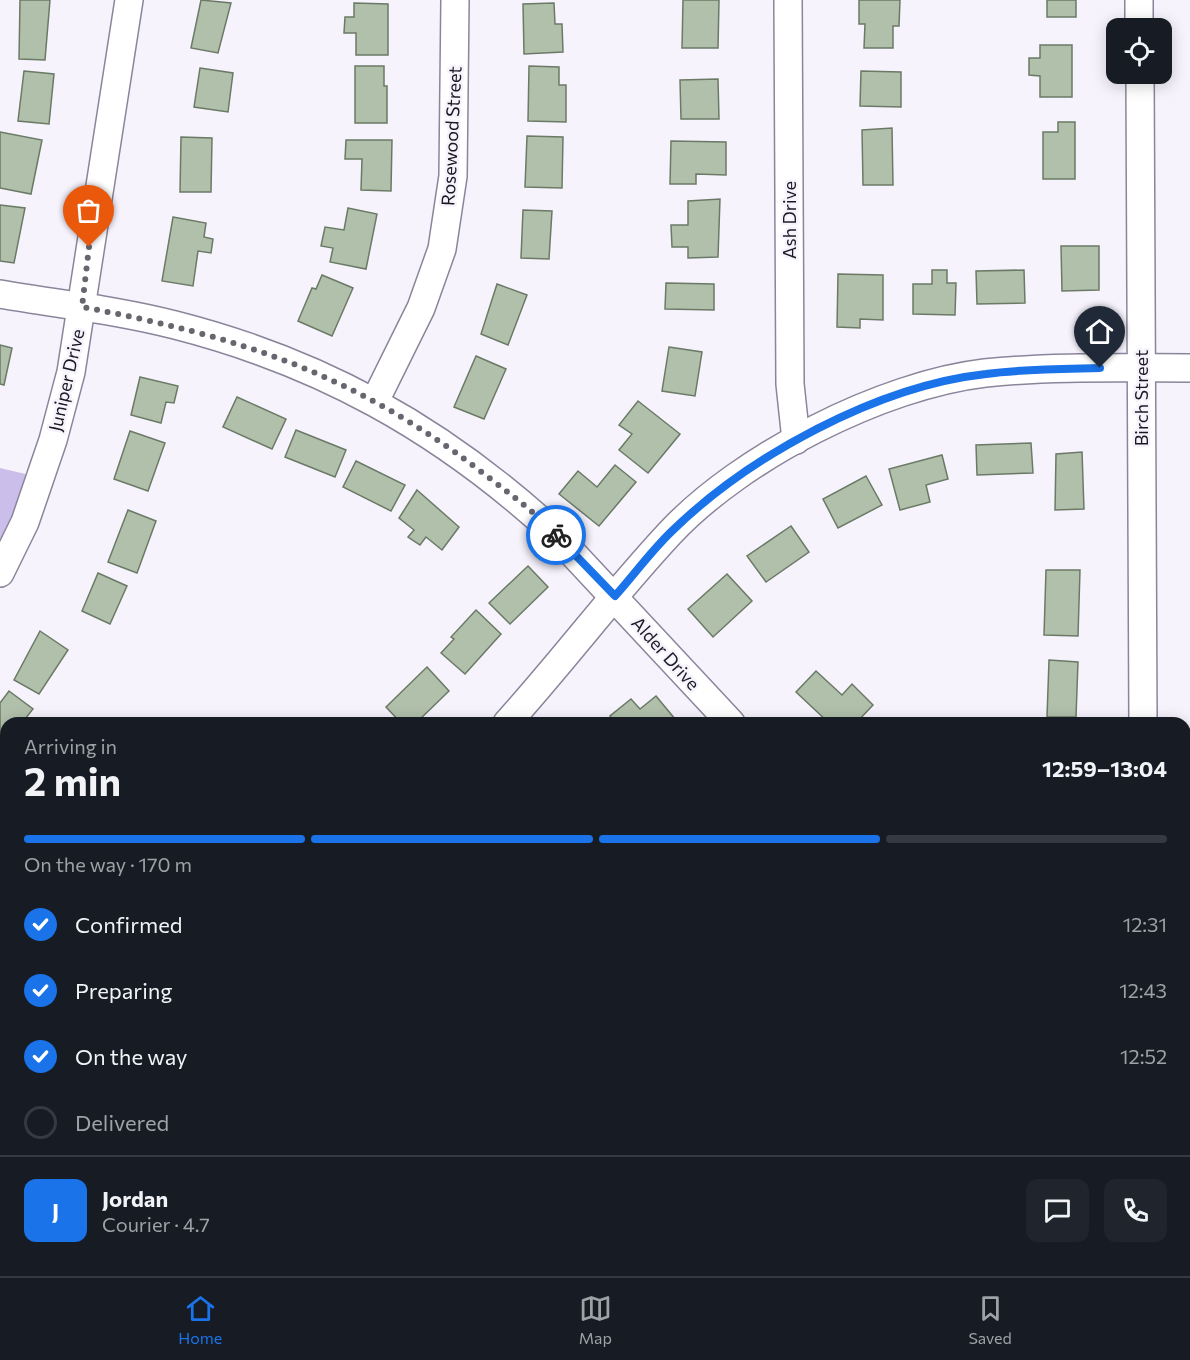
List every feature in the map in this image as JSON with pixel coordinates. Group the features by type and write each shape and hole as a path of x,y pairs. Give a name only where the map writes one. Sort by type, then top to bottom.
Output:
{"street":[{"name":"Juniper Drive","path":"0,573 25,522 52,440 70,372 129,0"},
{"name":"Rosewood Street","path":"375,401 421,308 442,249 453,176 455,0"},
{"name":"Ash Drive","path":"788,0 790,384 796,440"},
{"path":"1139,0 1140,18"},
{"name":"Birch Street","path":"1140,84 1143,717"},
{"name":"Alder Drive","path":"0,294 173,324 246,345 309,369 375,401 442,442 519,500 615,596 726,717"},
{"path":"512,717 671,532 746,469 796,440 854,412 920,388 984,374 1059,369 1190,368"}],"shaded area":[{"path":"0,468 34,476 0,551"}],"building":[{"path":"20,0 50,0 45,60 19,59"},
{"path":"201,0 231,3 218,53 191,48"},
{"path":"683,0 719,0 718,48 682,48"},
{"path":"859,0 900,0 899,26 893,26 893,48 864,48 865,24 859,24"},
{"path":"1047,0 1076,0 1076,17 1047,17"},
{"path":"354,3 388,4 388,55 356,55 356,33 344,33 345,17 354,17"},
{"path":"554,3 555,24 562,24 563,52 524,54 523,4"},
{"path":"1040,45 1072,45 1072,97 1040,97 1040,76 1029,75 1029,58 1040,58"},
{"path":"355,66 384,66 384,86 387,86 387,123 355,123"},
{"path":"529,66 559,67 559,85 566,85 566,122 528,121"},
{"path":"200,68 233,73 228,112 194,107"},
{"path":"24,71 54,74 49,124 18,121"},
{"path":"861,71 901,72 901,107 860,106"},
{"path":"718,79 719,119 681,119 680,80"},
{"path":"1058,122 1075,122 1075,179 1043,179 1043,132 1058,132"},
{"path":"892,128 893,185 863,185 862,130"},
{"path":"0,132 42,140 31,194 0,188"},
{"path":"527,136 563,137 562,188 525,187"},
{"path":"181,137 212,138 211,192 180,192"},
{"path":"346,140 392,140 391,191 361,190 362,159 345,159"},
{"path":"671,141 726,142 726,175 696,174 696,184 670,184"},
{"path":"720,199 718,257 688,258 688,247 672,247 671,225 688,225 688,201"},
{"path":"0,205 25,208 14,263 0,261"},
{"path":"348,208 377,214 366,269 330,262 333,248 321,246 325,227 344,230"},
{"path":"523,210 552,211 549,259 521,258"},
{"path":"173,217 206,223 204,237 213,239 211,253 198,251 193,286 162,281"},
{"path":"1061,246 1099,246 1099,290 1062,291"},
{"path":"932,270 947,270 947,283 956,283 955,315 913,314 913,284 932,284"},
{"path":"1024,270 1025,303 977,304 976,271"},
{"path":"838,274 883,275 883,320 860,319 860,328 837,327"},
{"path":"322,275 353,288 332,336 298,321 312,288 316,289"},
{"path":"666,283 714,284 714,310 665,309"},
{"path":"497,284 527,295 508,345 481,334"},
{"path":"0,345 12,348 4,385 0,384"},
{"path":"669,347 702,352 695,396 662,391"},
{"path":"476,356 506,369 484,419 454,407"},
{"path":"140,377 178,386 174,403 166,402 161,423 131,415"},
{"path":"237,397 286,419 272,449 223,427"},
{"path":"638,401 680,434 648,473 619,450 632,434 619,425"},
{"path":"296,430 346,450 335,477 285,457"},
{"path":"130,431 165,443 148,491 114,479"},
{"path":"1031,443 1033,473 977,475 976,445"},
{"path":"1082,452 1084,509 1055,510 1056,454"},
{"path":"942,455 948,479 926,485 930,502 900,510 889,469"},
{"path":"356,461 405,485 391,511 343,487"},
{"path":"615,465 636,482 599,526 559,494 578,471 597,487"},
{"path":"866,476 882,505 838,528 823,499"},
{"path":"417,490 459,527 442,550 426,537 420,545 408,537 414,530 399,518"},
{"path":"128,510 156,521 137,573 108,562"},
{"path":"791,526 809,552 766,582 747,556"},
{"path":"528,566 548,587 510,624 489,603"},
{"path":"1046,570 1080,570 1078,636 1044,635"},
{"path":"98,573 127,586 110,624 82,611"},
{"path":"727,574 752,601 713,637 688,609"},
{"path":"476,610 501,634 465,674 441,653 454,639 451,637"},
{"path":"40,631 68,650 39,694 14,680"},
{"path":"1049,660 1078,662 1076,717 1047,717"},
{"path":"427,667 449,691 422,717 395,717 386,707"},
{"path":"816,671 842,695 852,684 873,705 862,717 823,717 796,692"},
{"path":"9,691 33,709 27,717 0,717 0,703"},
{"path":"656,696 673,717 610,716 631,699 640,709"}],"way so far":[{"path":"89,247 82,307 173,324 246,345 345,385 406,418 442,442 519,500 556,535"}],"route":[{"path":"556,535 615,596 671,532 746,469 796,440 854,412 920,388 984,374 1100,368"}]}
